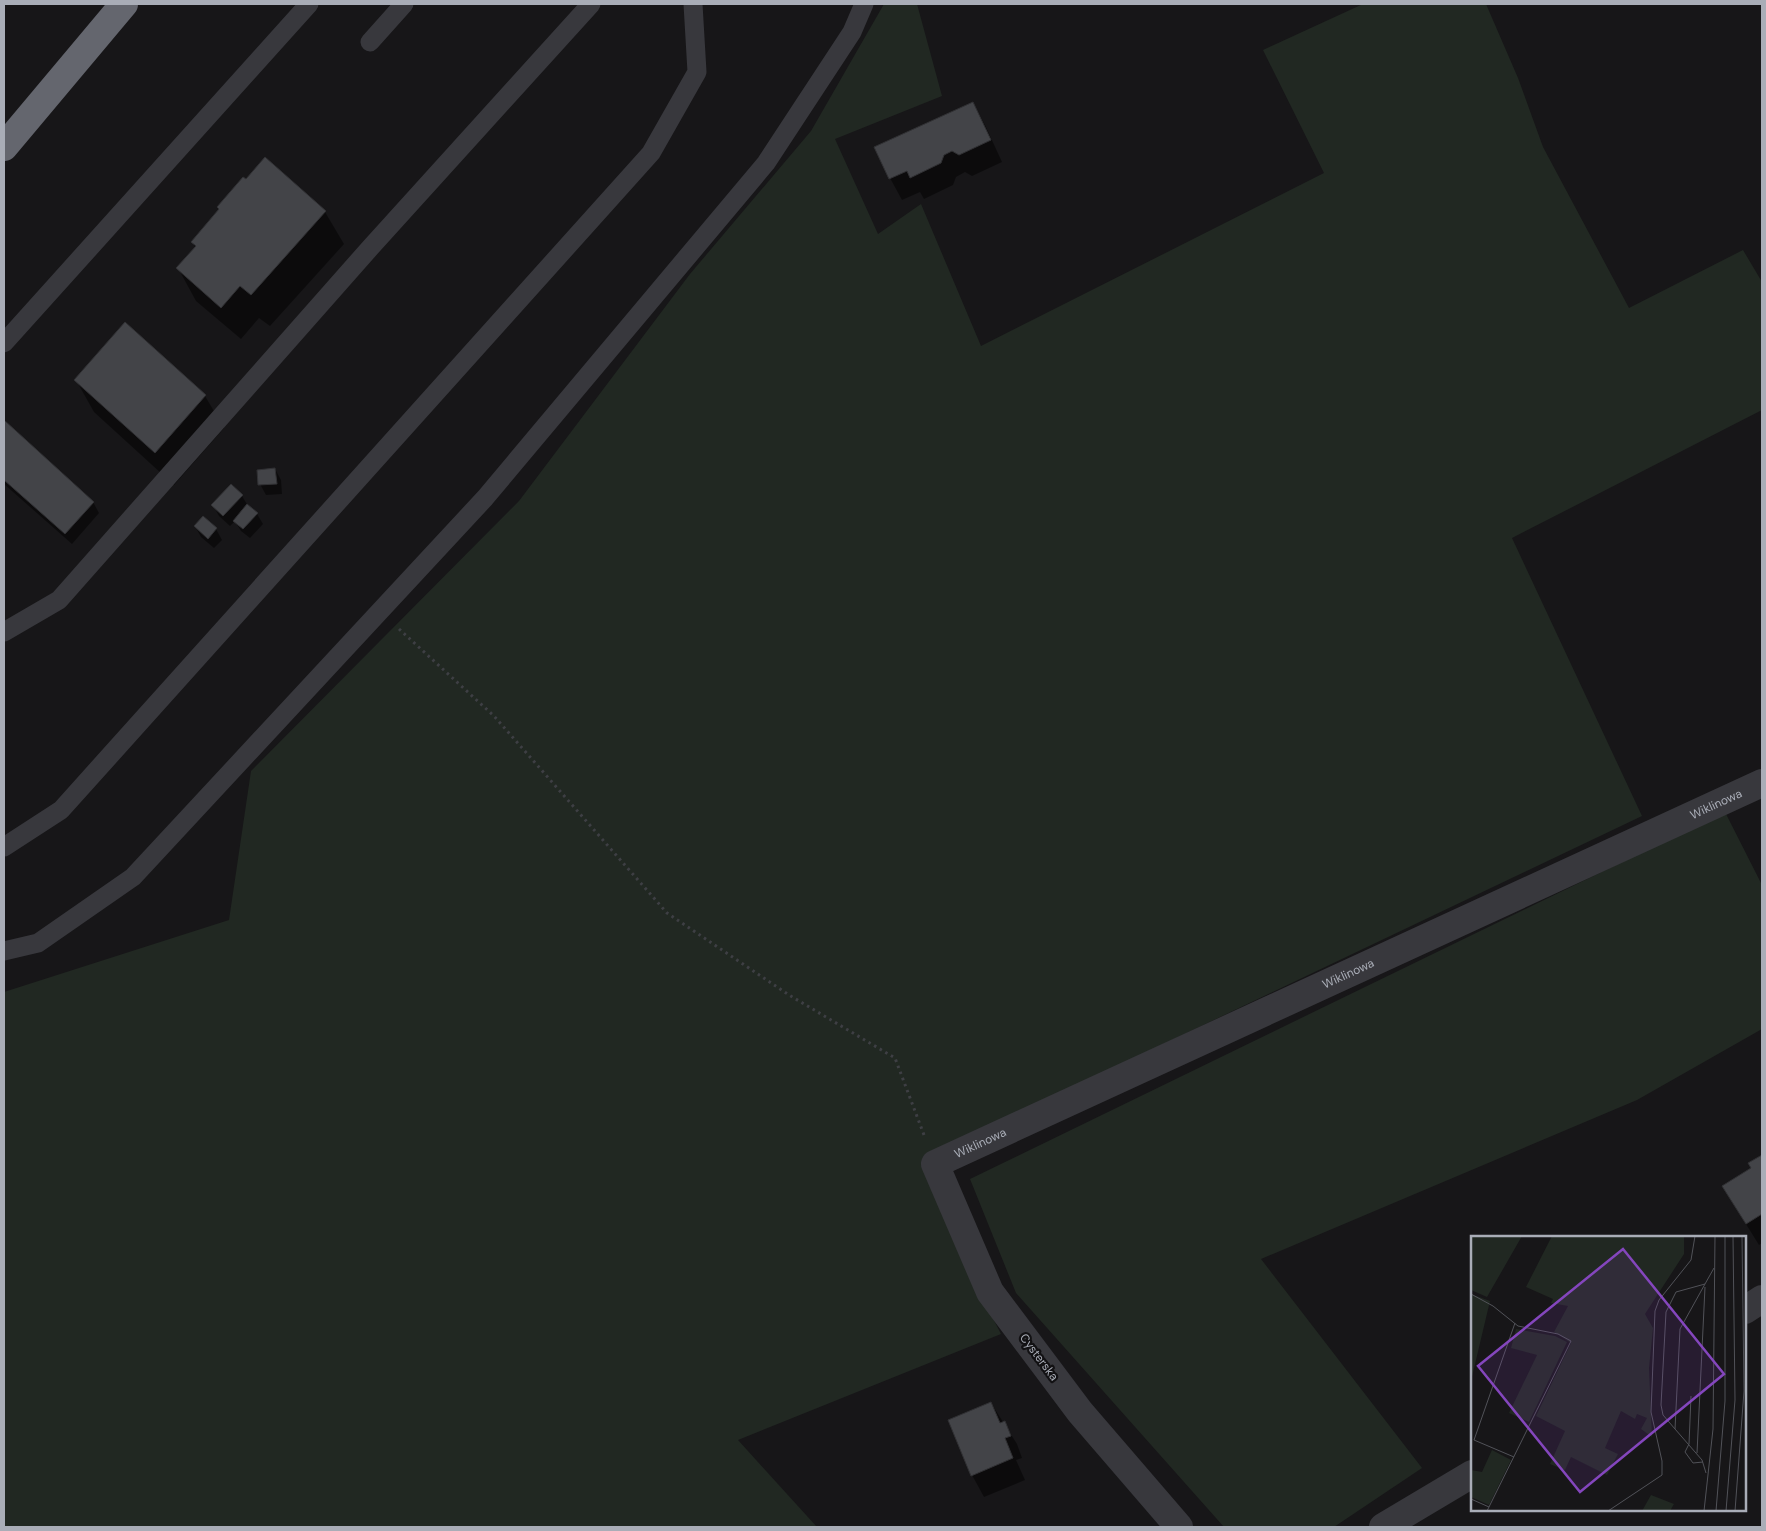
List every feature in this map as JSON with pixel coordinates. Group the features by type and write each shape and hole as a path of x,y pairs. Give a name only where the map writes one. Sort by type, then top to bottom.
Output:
{"highway":[{"path":"4,146 124,4"}],"street":[{"name":"Wiklinowa","path":"935,1164 1762,783"},
{"name":"Cysterska","path":"935,1164 990,1292 1080,1412 1179,1527"},
{"path":"1746,1309 1762,1299"},
{"path":"1383,1527 1471,1475"}],"lane":[{"path":"4,343 309,4"},
{"path":"370,42 404,4"},
{"path":"4,632 59,600 377,241 591,4"},
{"path":"4,846 61,810 651,153 697,72 694,4"},
{"path":"4,951 38,943 133,877 486,498 766,163 852,32 864,4"}],"path":[{"path":"380,611 494,716 667,914 789,995 895,1058 935,1164"}],"shaded area":[{"path":"884,4 917,4 942,96 835,139 878,234 921,204 981,346 1324,173 1263,50 1363,4 1486,4 1518,78 1543,147 1629,308 1743,250 1762,282 1762,410 1512,538 1642,816 941,1150 968,1270 1001,1334 738,1440 817,1527 4,1527 4,992 229,920 251,771 519,501 690,274 811,131"},
{"path":"1725,812 1762,885 1762,1029 1637,1100 1261,1259 1422,1468 1334,1527 1224,1527 1016,1293 970,1179"}],"building":[{"path":"973,102 991,140 959,155 952,151 944,155 941,163 910,178 907,171 889,179 874,147"},
{"path":"265,157 326,211 251,295 240,286 221,308 176,268 196,246 191,242 219,209 217,207 243,177 246,179"},
{"path":"125,322 206,395 155,453 74,380"},
{"path":"4,420 94,502 65,534 4,480"},
{"path":"275,468 277,484 258,485 257,470"},
{"path":"231,484 243,495 223,516 211,505"},
{"path":"247,504 258,513 243,529 233,521"},
{"path":"203,516 217,528 208,539 194,526"},
{"path":"1762,1155 1762,1214 1746,1224 1722,1186 1751,1168 1748,1163"},
{"path":"991,1402 1000,1423 1005,1421 1011,1436 1005,1438 1013,1458 971,1476 948,1420"}]}
